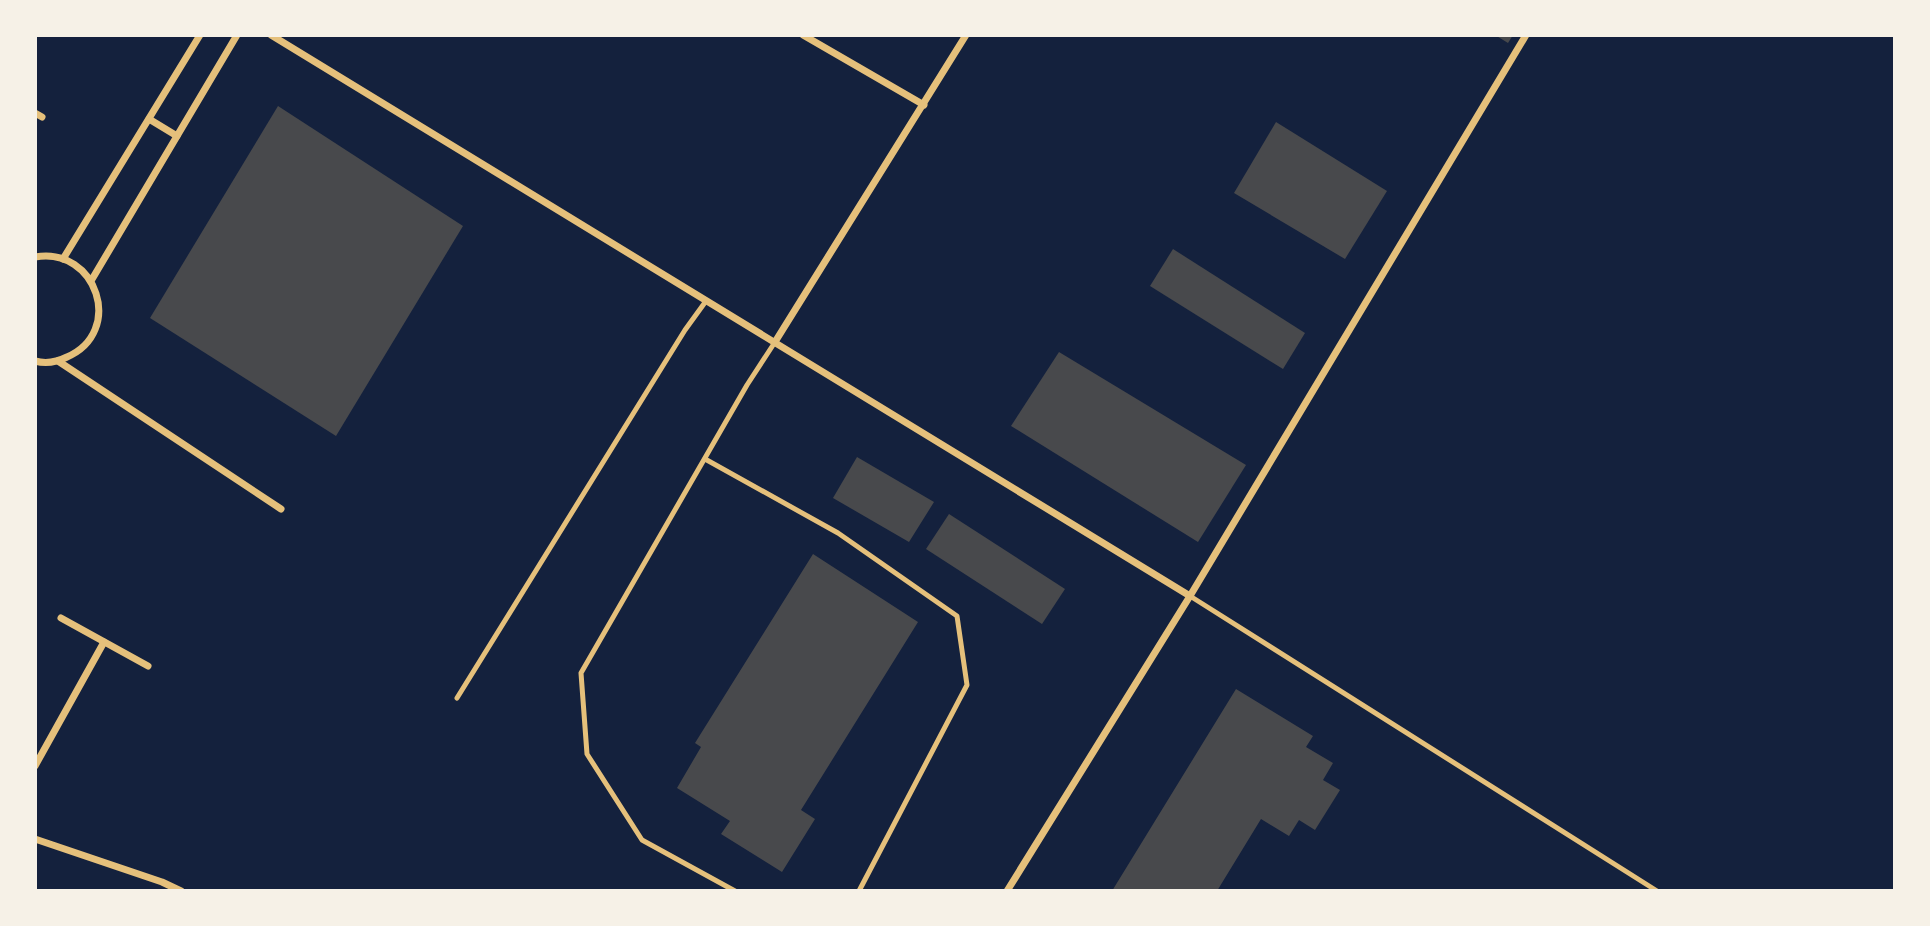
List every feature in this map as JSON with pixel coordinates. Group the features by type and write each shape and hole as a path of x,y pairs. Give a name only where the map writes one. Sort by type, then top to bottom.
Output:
{"street":[{"path":"63,259 200,35"},
{"path":"91,281 237,35"},
{"path":"271,35 1190,596"},
{"path":"803,35 924,105"},
{"path":"775,342 966,35"},
{"path":"1007,891 1190,596 1526,35"},
{"path":"149,119 177,136"},
{"path":"35,257 63,259 79,268 91,281 98,296 99,313 87,344 74,354 58,361 35,361"},
{"path":"58,361 281,509"},
{"path":"61,618 148,666"},
{"path":"35,766 104,642"},
{"path":"35,839 162,882 181,891"},
{"path":"156,891 162,882"}],"lane":[{"path":"457,698 685,330 706,301"},
{"path":"734,891 642,840 587,754 581,673 747,385 775,342"},
{"path":"705,459 838,533 957,616 967,685 859,891"},
{"path":"1190,596 1657,891"}],"building":[{"path":"1495,35 1513,35 1508,43"},
{"path":"278,106 463,226 336,436 150,318"},
{"path":"1276,122 1387,191 1345,259 1234,193"},
{"path":"1173,249 1305,333 1283,369 1150,286"},
{"path":"1059,352 1246,465 1198,542 1011,426"},
{"path":"857,457 934,502 909,542 833,498"},
{"path":"949,514 1065,589 1042,624 926,549"},
{"path":"813,554 918,622 801,810 815,819 782,872 721,834 730,821 677,788 701,747 695,743"},
{"path":"1236,689 1313,736 1306,747 1333,763 1323,780 1340,790 1315,830 1299,820 1289,836 1261,819 1217,891 1112,891"}]}
